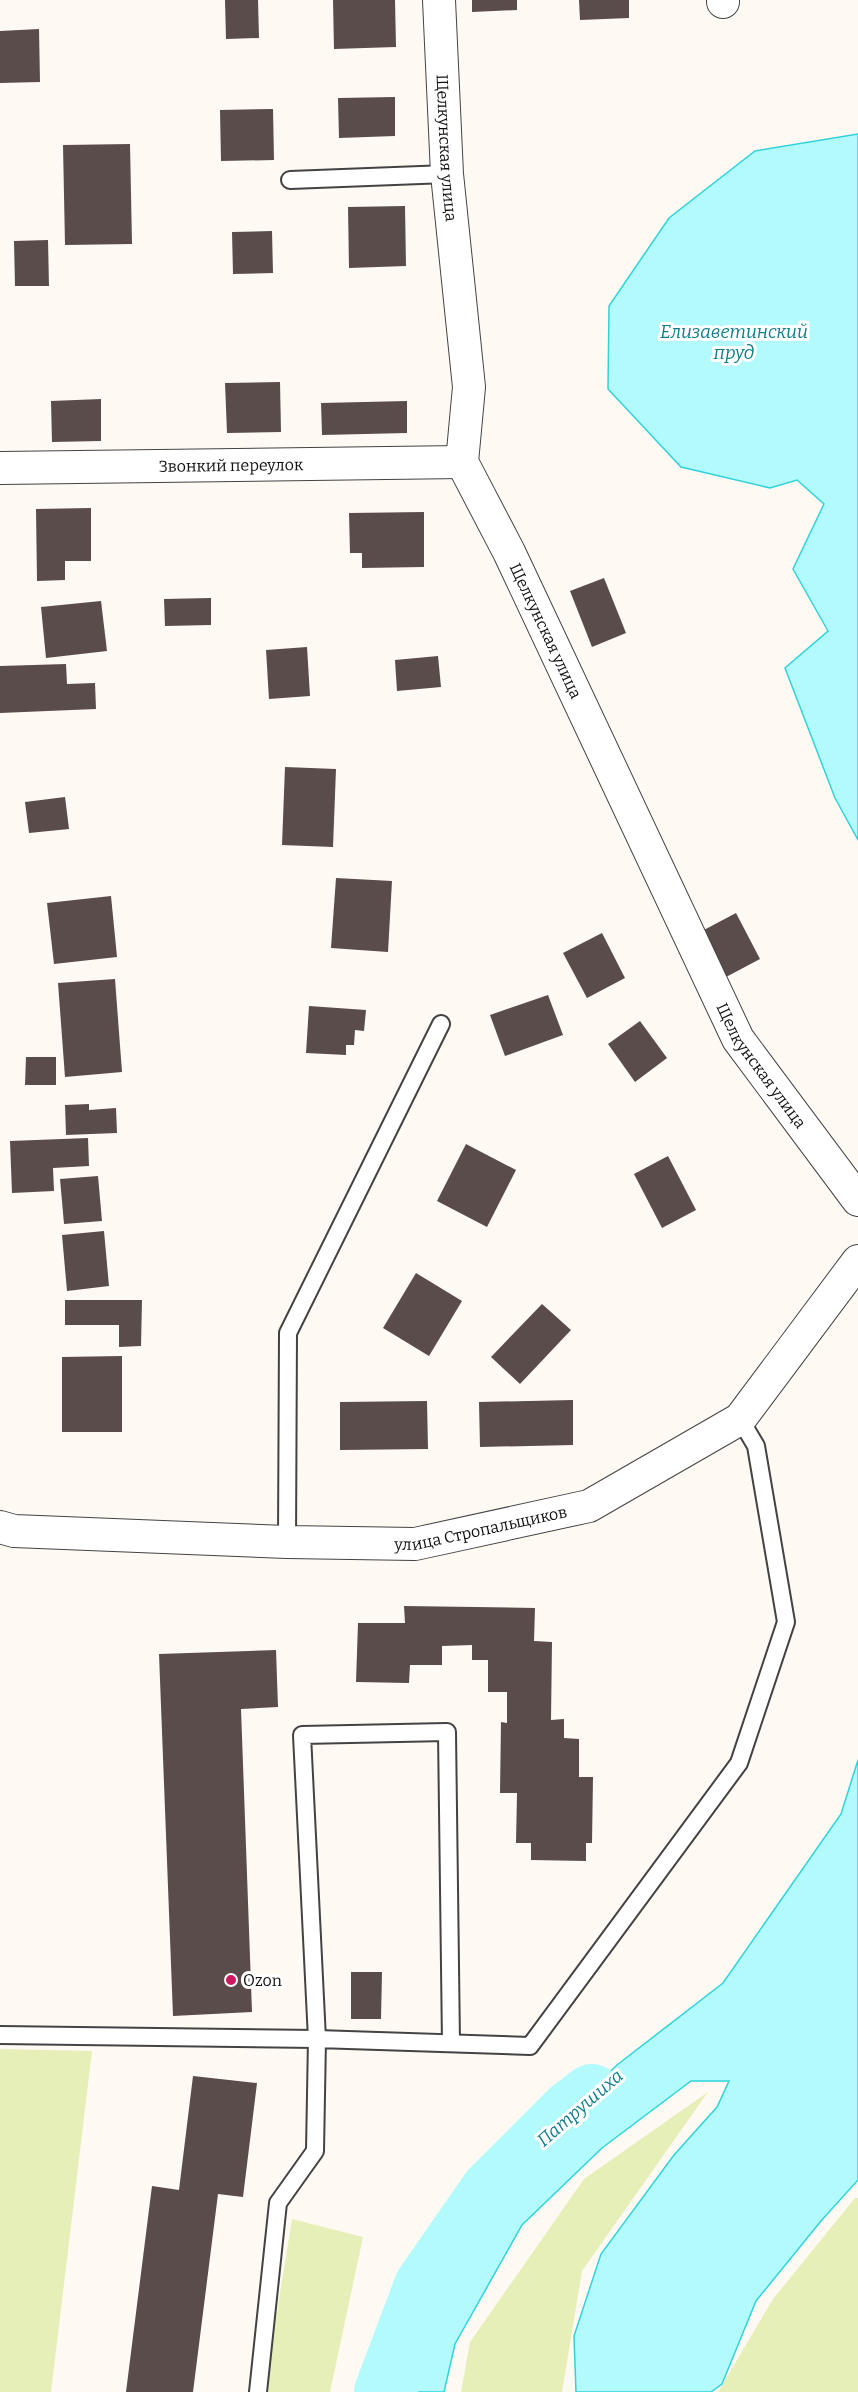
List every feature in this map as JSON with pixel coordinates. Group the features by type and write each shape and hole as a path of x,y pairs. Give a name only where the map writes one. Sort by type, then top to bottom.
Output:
{"street":[{"name":"Щелкунская улица","path":"439,0 447,174 469,387 462,462 509,552 738,1039 858,1200"},
{"name":"Звонкий переулок","path":"0,468 462,462"},
{"name":"улица Стропальщиков","path":"0,1527 14,1531 287,1542 415,1544 589,1506 740,1419 858,1261"}],"lane":[{"path":"290,180 447,174"},
{"path":"287,1542 288,1334 441,1024"},
{"path":"0,2035 317,2039 530,2046 739,1763 786,1622 756,1446 740,1419"},
{"path":"258,2392 278,2203 315,2151 317,2039 302,1736 447,1732 451,2043"}],"green space":[{"path":"0,2049 92,2051 51,2392 0,2392"},
{"path":"708,2092 582,2271 562,2392 461,2392 470,2342 584,2179"},
{"path":"855,2198 858,2198 858,2392 718,2392 773,2299"},
{"path":"292,2219 363,2237 330,2392 264,2392"}],"water":[{"name":"Елизаветинский пруд","path":"858,134 858,840 835,798 785,668 828,631 793,569 824,504 797,480 770,488 681,467 608,389 609,306 669,218 755,151"},
{"path":"858,1760 858,2180 821,2221 756,2301 722,2384 711,2392 576,2392 574,2336 601,2254 674,2155 717,2107 729,2081 691,2081 602,2148 522,2225 455,2344 444,2392 390,2392 393,2369 421,2296 477,2209 555,2125 617,2065 723,1983 841,1814"}],"building":[{"path":"225,0 258,0 259,38 226,39"},
{"path":"333,0 395,0 396,47 334,49"},
{"path":"472,0 517,0 517,10 472,12"},
{"path":"579,0 629,0 629,18 580,20"},
{"path":"39,29 40,82 0,83 0,31"},
{"path":"395,97 395,136 339,138 338,98"},
{"path":"273,109 274,160 221,161 220,110"},
{"path":"130,144 132,244 65,245 63,145"},
{"path":"405,206 406,266 349,268 348,207"},
{"path":"272,231 273,273 233,274 232,232"},
{"path":"48,240 49,286 15,286 14,241"},
{"path":"280,382 281,432 227,433 225,383"},
{"path":"101,399 101,441 52,442 51,401"},
{"path":"407,401 407,433 322,435 321,403"},
{"path":"91,508 91,561 65,561 65,580 37,581 36,509"},
{"path":"424,512 424,567 362,568 362,553 350,553 349,513"},
{"path":"604,578 626,633 592,647 570,591"},
{"path":"211,598 211,625 165,626 164,599"},
{"path":"101,601 107,651 46,658 41,607"},
{"path":"307,647 310,696 269,699 266,650"},
{"path":"438,656 441,687 397,691 395,660"},
{"path":"66,664 67,684 95,683 96,709 0,713 0,666"},
{"path":"285,767 336,769 333,847 282,845"},
{"path":"65,797 69,829 29,833 25,802"},
{"path":"336,878 392,881 388,952 331,948"},
{"path":"111,896 117,957 54,964 47,903"},
{"path":"736,913 760,959 726,977 702,931"},
{"path":"602,933 625,978 587,998 563,953"},
{"path":"115,979 122,1072 65,1077 58,983"},
{"path":"548,995 563,1035 505,1056 490,1015"},
{"path":"309,1006 366,1010 364,1031 355,1030 354,1045 346,1045 346,1055 306,1053"},
{"path":"640,1021 667,1058 635,1082 608,1044"},
{"path":"26,1057 56,1057 56,1085 25,1085"},
{"path":"89,1104 89,1110 116,1108 117,1133 66,1135 65,1105"},
{"path":"88,1138 89,1166 53,1168 54,1191 12,1193 10,1141"},
{"path":"466,1144 516,1170 487,1227 437,1201"},
{"path":"668,1156 696,1210 662,1228 634,1174"},
{"path":"98,1176 102,1221 64,1224 60,1179"},
{"path":"104,1231 109,1286 67,1291 62,1235"},
{"path":"416,1273 462,1301 429,1356 383,1328"},
{"path":"65,1300 142,1300 141,1346 119,1347 119,1325 65,1325"},
{"path":"542,1304 571,1330 520,1384 491,1357"},
{"path":"122,1356 122,1432 62,1432 62,1357"},
{"path":"573,1400 573,1445 480,1447 479,1402"},
{"path":"427,1401 428,1449 340,1450 340,1402"},
{"path":"404,1606 535,1608 534,1641 552,1642 551,1720 564,1719 564,1738 579,1739 579,1777 593,1777 592,1843 586,1843 586,1861 531,1860 531,1843 516,1843 517,1793 500,1793 501,1722 507,1723 507,1692 488,1692 488,1660 472,1660 472,1645 442,1646 442,1665 410,1665 409,1683 356,1682 358,1623 405,1623"},
{"path":"276,1650 278,1707 241,1709 252,2012 173,2016 159,1654"},
{"path":"351,1972 382,1972 381,2019 351,2019"},
{"path":"193,2076 257,2083 243,2197 218,2194 193,2392 126,2392 152,2186 179,2190"}],"waterway":[{"name":"Патрушиха","path":"385,2392 425,2286 491,2191 571,2111 592,2095"}],"place":[{"name":"Ozon","path":"231,1980"}]}
